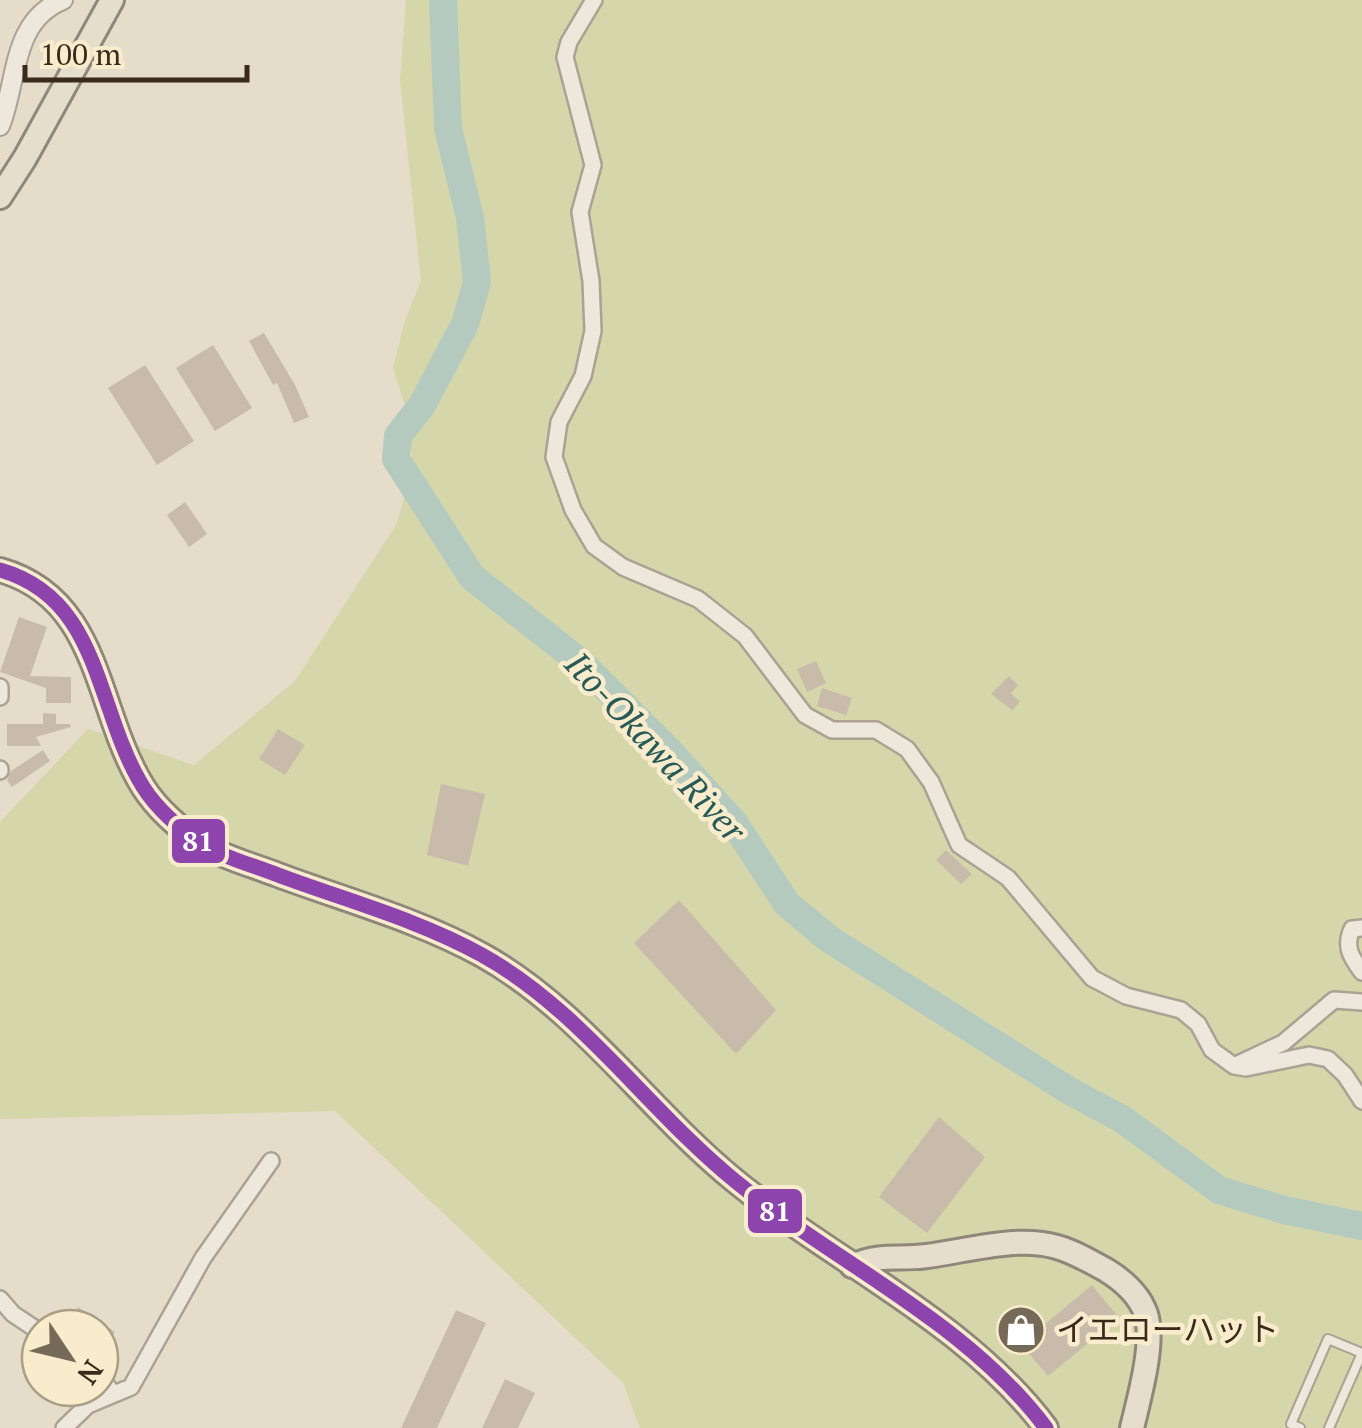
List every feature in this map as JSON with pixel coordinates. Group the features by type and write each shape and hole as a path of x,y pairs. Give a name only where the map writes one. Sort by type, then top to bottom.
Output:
{"main road":[{"path":"0,196 112,0"},
{"path":"1,573 21,576 50,594 72,619 138,779 160,810 185,831 230,858 429,931 494,963 532,988 571,1020 600,1053 734,1180 985,1363 1025,1400 1046,1428"},
{"path":"852,1266 874,1257 923,1257 1026,1244 1055,1246 1086,1258 1138,1296 1148,1319 1148,1342 1132,1428"}],"street":[{"path":"0,126 19,51 31,25 43,8 63,0"},
{"path":"594,0 569,42 565,57 593,165 580,212 591,281 593,331 583,376 559,422 554,457 573,510 594,546 623,567 698,600 745,636 804,714 832,730 876,730 907,748 932,782 960,845 1008,878 1081,968 1102,985 1126,996 1181,1010 1198,1024 1212,1050 1234,1066 1246,1068 1292,1057 1328,1059 1362,1101"},
{"path":"0,688 0,697"},
{"path":"1362,928 1352,929 1347,939 1350,956 1362,972"},
{"path":"1234,1066 1283,1043 1334,1000 1362,1002"},
{"path":"120,1392 131,1387 203,1258 271,1161"},
{"path":"0,1298 20,1319"},
{"path":"64,1428 84,1408"}],"lane":[{"path":"1300,1428 1291,1424 1328,1338 1362,1352 1329,1428"}],"green space":[{"path":"406,0 1362,0 1362,1428 640,1428 623,1383 335,1111 0,1119 0,822 88,729 194,765 295,681 396,525 413,469 408,415 393,368 405,320 421,281 400,80"}],"building":[{"path":"264,333 309,417 294,423 277,383 273,385 249,341"},
{"path":"213,345 252,408 215,431 176,368"},
{"path":"145,365 194,441 157,465 108,388"},
{"path":"185,502 207,534 189,547 167,515"},
{"path":"19,617 47,627 30,676 71,677 71,703 46,703 46,688 0,672"},
{"path":"816,661 826,683 807,692 797,669"},
{"path":"1009,676 1018,685 1011,693 1020,702 1012,710 991,694"},
{"path":"822,688 852,698 846,715 817,706"},
{"path":"43,713 56,714 56,724 71,727 36,737 41,746 7,746 7,724 43,724"},
{"path":"278,729 305,745 285,775 259,759"},
{"path":"43,750 50,761 12,787 7,780 11,771"},
{"path":"441,784 485,794 468,866 427,855"},
{"path":"946,850 972,874 961,884 936,860"},
{"path":"679,900 776,1010 736,1054 634,943"},
{"path":"939,1117 985,1157 927,1233 879,1197"},
{"path":"1092,1285 1119,1318 1048,1376 1021,1344"},
{"path":"456,1310 486,1323 437,1428 401,1428"},
{"path":"505,1379 535,1393 518,1428 482,1428"}],"waterway":[{"name":"Ito-Okawa River","path":"443,0 448,128 470,218 477,282 465,324 422,405 398,436 396,459 472,577 579,661 669,751 734,823 787,904 829,939 1068,1090 1122,1119 1219,1190 1284,1210 1362,1226"}],"transit line":[{"name":"81","path":"0,570 33,584 57,604 76,628 139,780 179,826 225,855 433,931 518,978 551,1003 734,1180 939,1324 1014,1390 1046,1428"}],"place":[{"name":"イエローハット","path":"1021,1330"}]}
